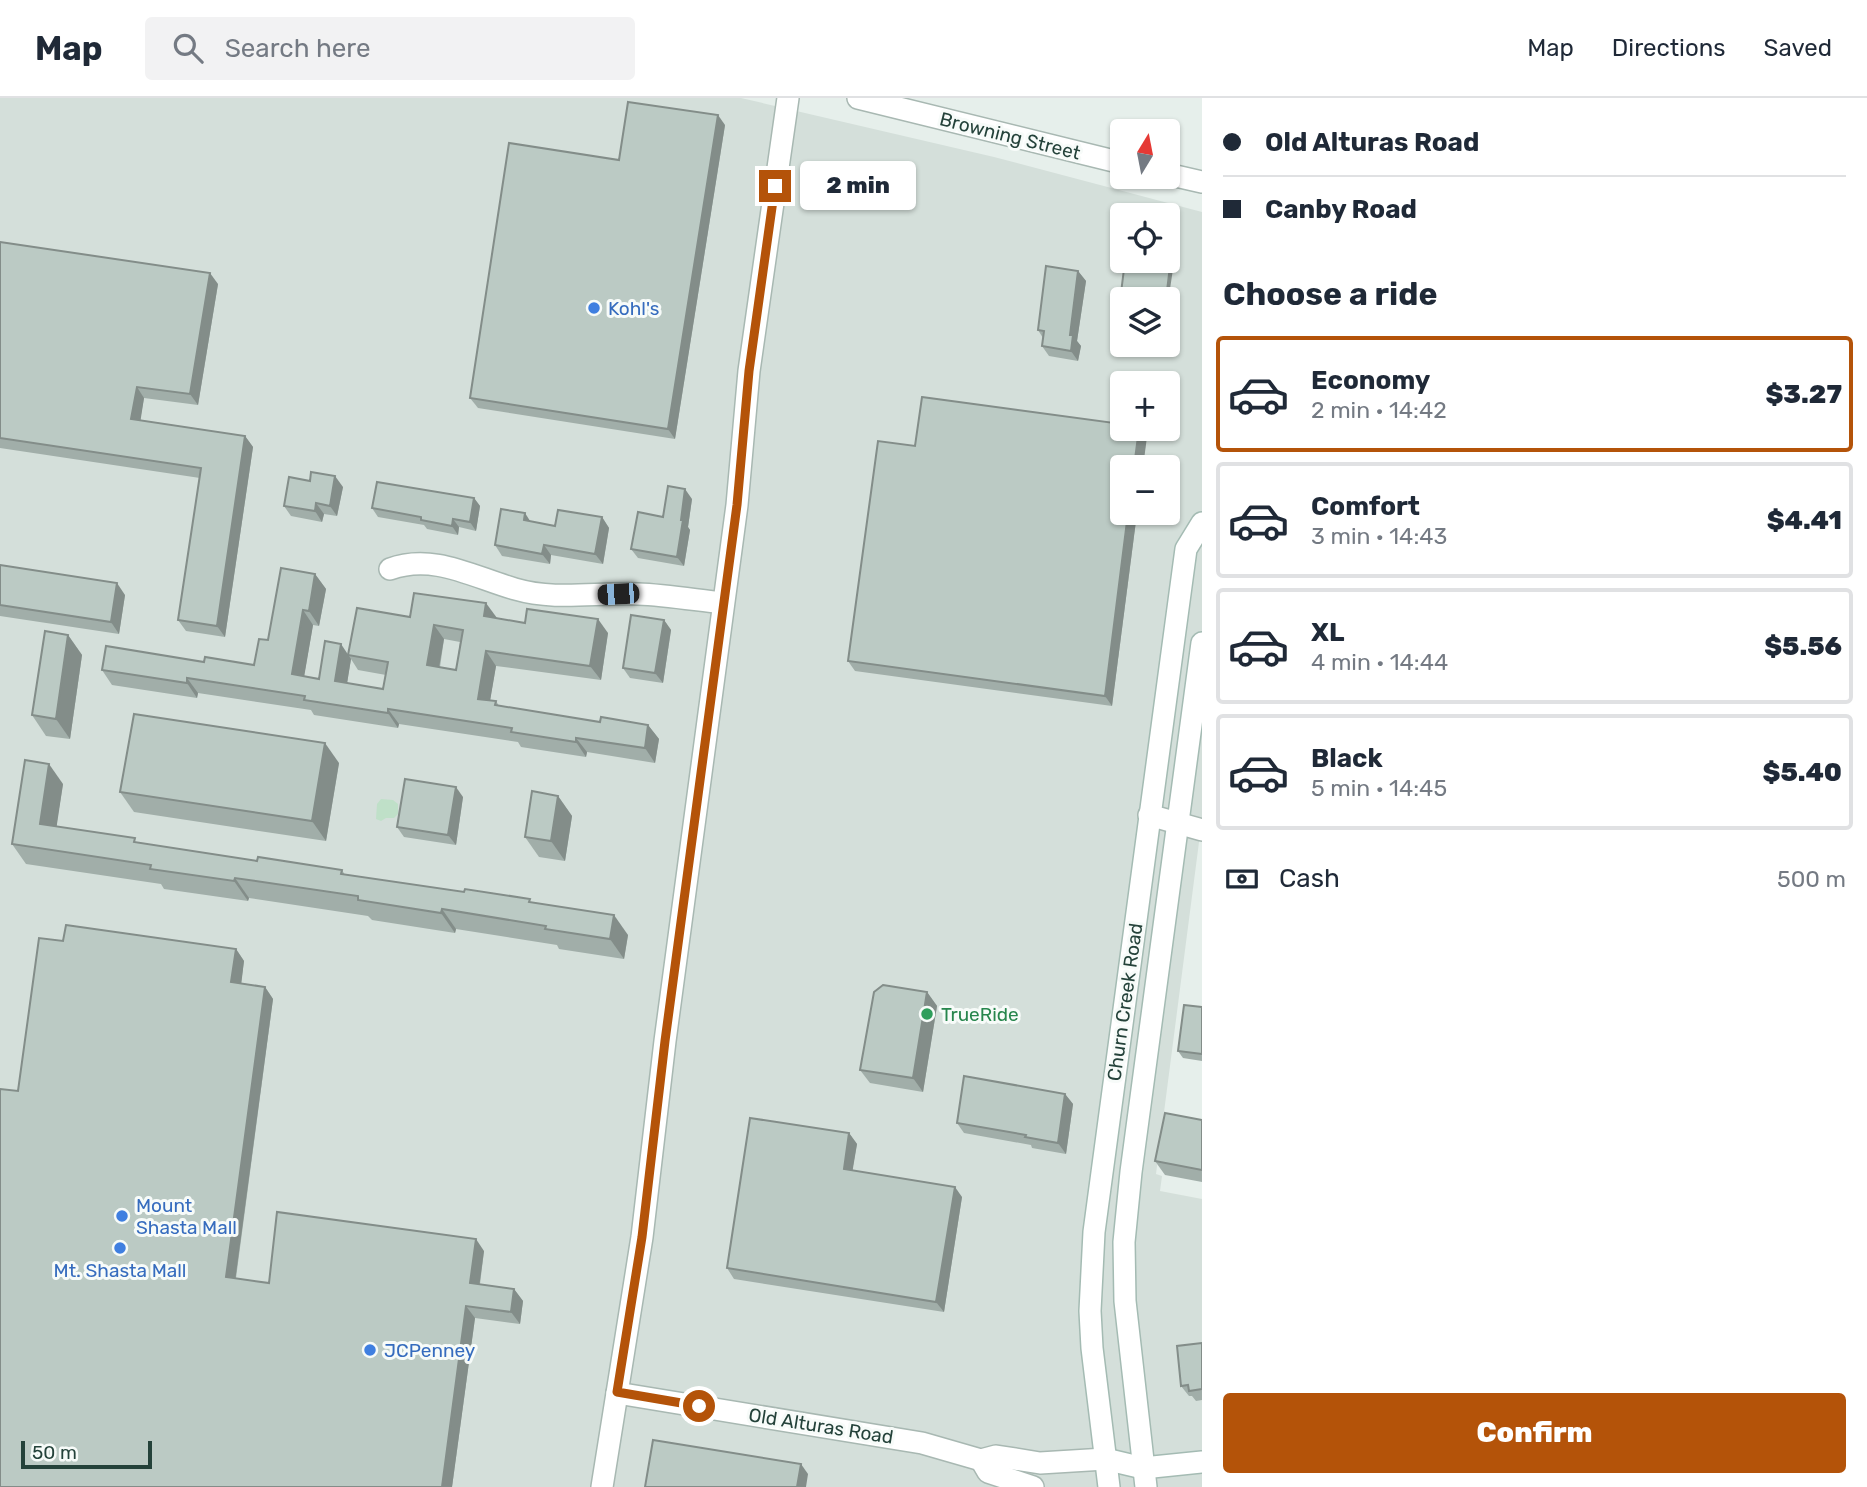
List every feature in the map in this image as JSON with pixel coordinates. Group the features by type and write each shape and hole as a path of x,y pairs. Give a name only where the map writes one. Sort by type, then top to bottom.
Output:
{"street":[{"path":"602,1487 642,1237 737,505 749,371 788,98"},
{"name":"Browning Street","path":"858,98 1110,160"},
{"path":"1180,177 1202,182"},
{"name":"Churn Creek Road","path":"1108,1487 1090,1311 1094,1232 1186,549 1202,523"},
{"path":"390,569 413,562 441,565 517,590 555,596 637,594 723,603"},
{"name":"Churn Creek Road","path":"1144,1477 1125,1301 1124,1242 1202,643"},
{"path":"1149,815 1202,830"},
{"name":"Old Alturas Road","path":"617,1392 922,1443 981,1460 996,1456 1040,1463 1105,1459 1144,1477"},
{"name":"Old Alturas Road","path":"981,1460 989,1472 996,1476 1033,1487"},
{"name":"Old Alturas Road","path":"1108,1487 1202,1462"}],"shaded area":[{"path":"0,98 741,98 994,157 1168,203 1110,203 1110,273 1180,273 1180,206 1202,212 1202,819 1156,1174 1162,1176 1160,1191 1202,1199 1202,1487 0,1487"}],"green space":[{"path":"381,799 393,800 398,804 398,814 394,818 381,821 376,819 377,804"}],"building":[{"name":"Kohl's","path":"628,102 718,115 668,429 470,398 509,143 619,160"},
{"path":"0,242 210,273 190,394 137,387 131,419 245,436 217,626 178,620 201,468 0,438"},
{"path":"1046,266 1078,271 1070,335 1073,335 1071,351 1042,346 1044,331 1038,330"},
{"path":"1124,273 1169,273 1167,287 1122,287"},
{"path":"922,397 1110,422 1110,441 1137,441 1136,455 1110,455 1110,525 1126,525 1105,696 848,661 878,441 915,446"},
{"path":"311,472 335,476 330,506 316,503 315,511 284,506 289,477 310,481"},
{"path":"377,482 474,498 470,522 453,519 452,526 372,508"},
{"path":"668,486 685,489 677,557 631,549 638,512 663,517"},
{"path":"501,509 525,513 524,520 555,526 558,510 602,517 595,554 544,545 542,554 495,545"},
{"path":"0,565 117,583 111,622 0,605"},
{"path":"281,568 315,574 309,611 303,610 292,674 319,679 325,641 341,644 335,681 383,689 388,662 348,655 357,608 410,617 414,593 486,603 484,616 525,623 527,609 598,619 590,666 486,651 478,699 496,701 495,705 600,722 601,717 648,725 645,748 576,738 576,742 511,732 512,728 388,709 388,713 304,700 305,696 187,678 187,683 102,670 106,646 204,662 205,657 254,665 259,639 268,640","holes":["434,625 463,630 456,670 427,665"]},
{"path":"631,615 664,620 655,673 623,668"},
{"path":"45,631 68,635 56,719 32,715"},
{"path":"134,714 325,743 312,821 120,792"},
{"path":"25,760 49,764 40,824 135,838 134,842 257,861 258,857 342,870 341,874 464,892 465,889 614,915 610,939 442,909 441,913 358,900 358,896 150,869 151,865 12,844"},
{"path":"405,779 456,787 448,835 397,827"},
{"path":"532,791 558,796 551,841 525,837"},
{"name":"Mount Shasta Mall","path":"66,925 236,949 231,982 265,987 226,1277 269,1283 277,1212 476,1239 470,1283 514,1289 511,1312 466,1306 442,1487 0,1487 0,1089 18,1091 39,938 63,941"},
{"path":"883,985 927,992 913,1078 860,1070 874,992"},
{"path":"1184,1005 1202,1007 1202,1054 1178,1051"},
{"path":"964,1076 1065,1094 1058,1143 957,1123"},
{"path":"1165,1113 1202,1120 1202,1170 1155,1161"},
{"path":"750,1118 849,1133 844,1169 955,1187 936,1302 727,1268"},
{"path":"1202,1343 1202,1389 1189,1391 1188,1385 1181,1386 1177,1346"},
{"path":"653,1440 801,1464 797,1487 645,1487"}],"place":[{"name":"Kohl's","path":"594,308"},
{"name":"TrueRide","path":"927,1014"},
{"name":"Mount Shasta Mall","path":"122,1216"},
{"name":"Mt. Shasta Mall","path":"120,1248"},
{"name":"JCPenney","path":"370,1350"}],"route":[{"path":"699,1406 617,1392 642,1237 665,1041 737,505 749,371 775,186"}]}
